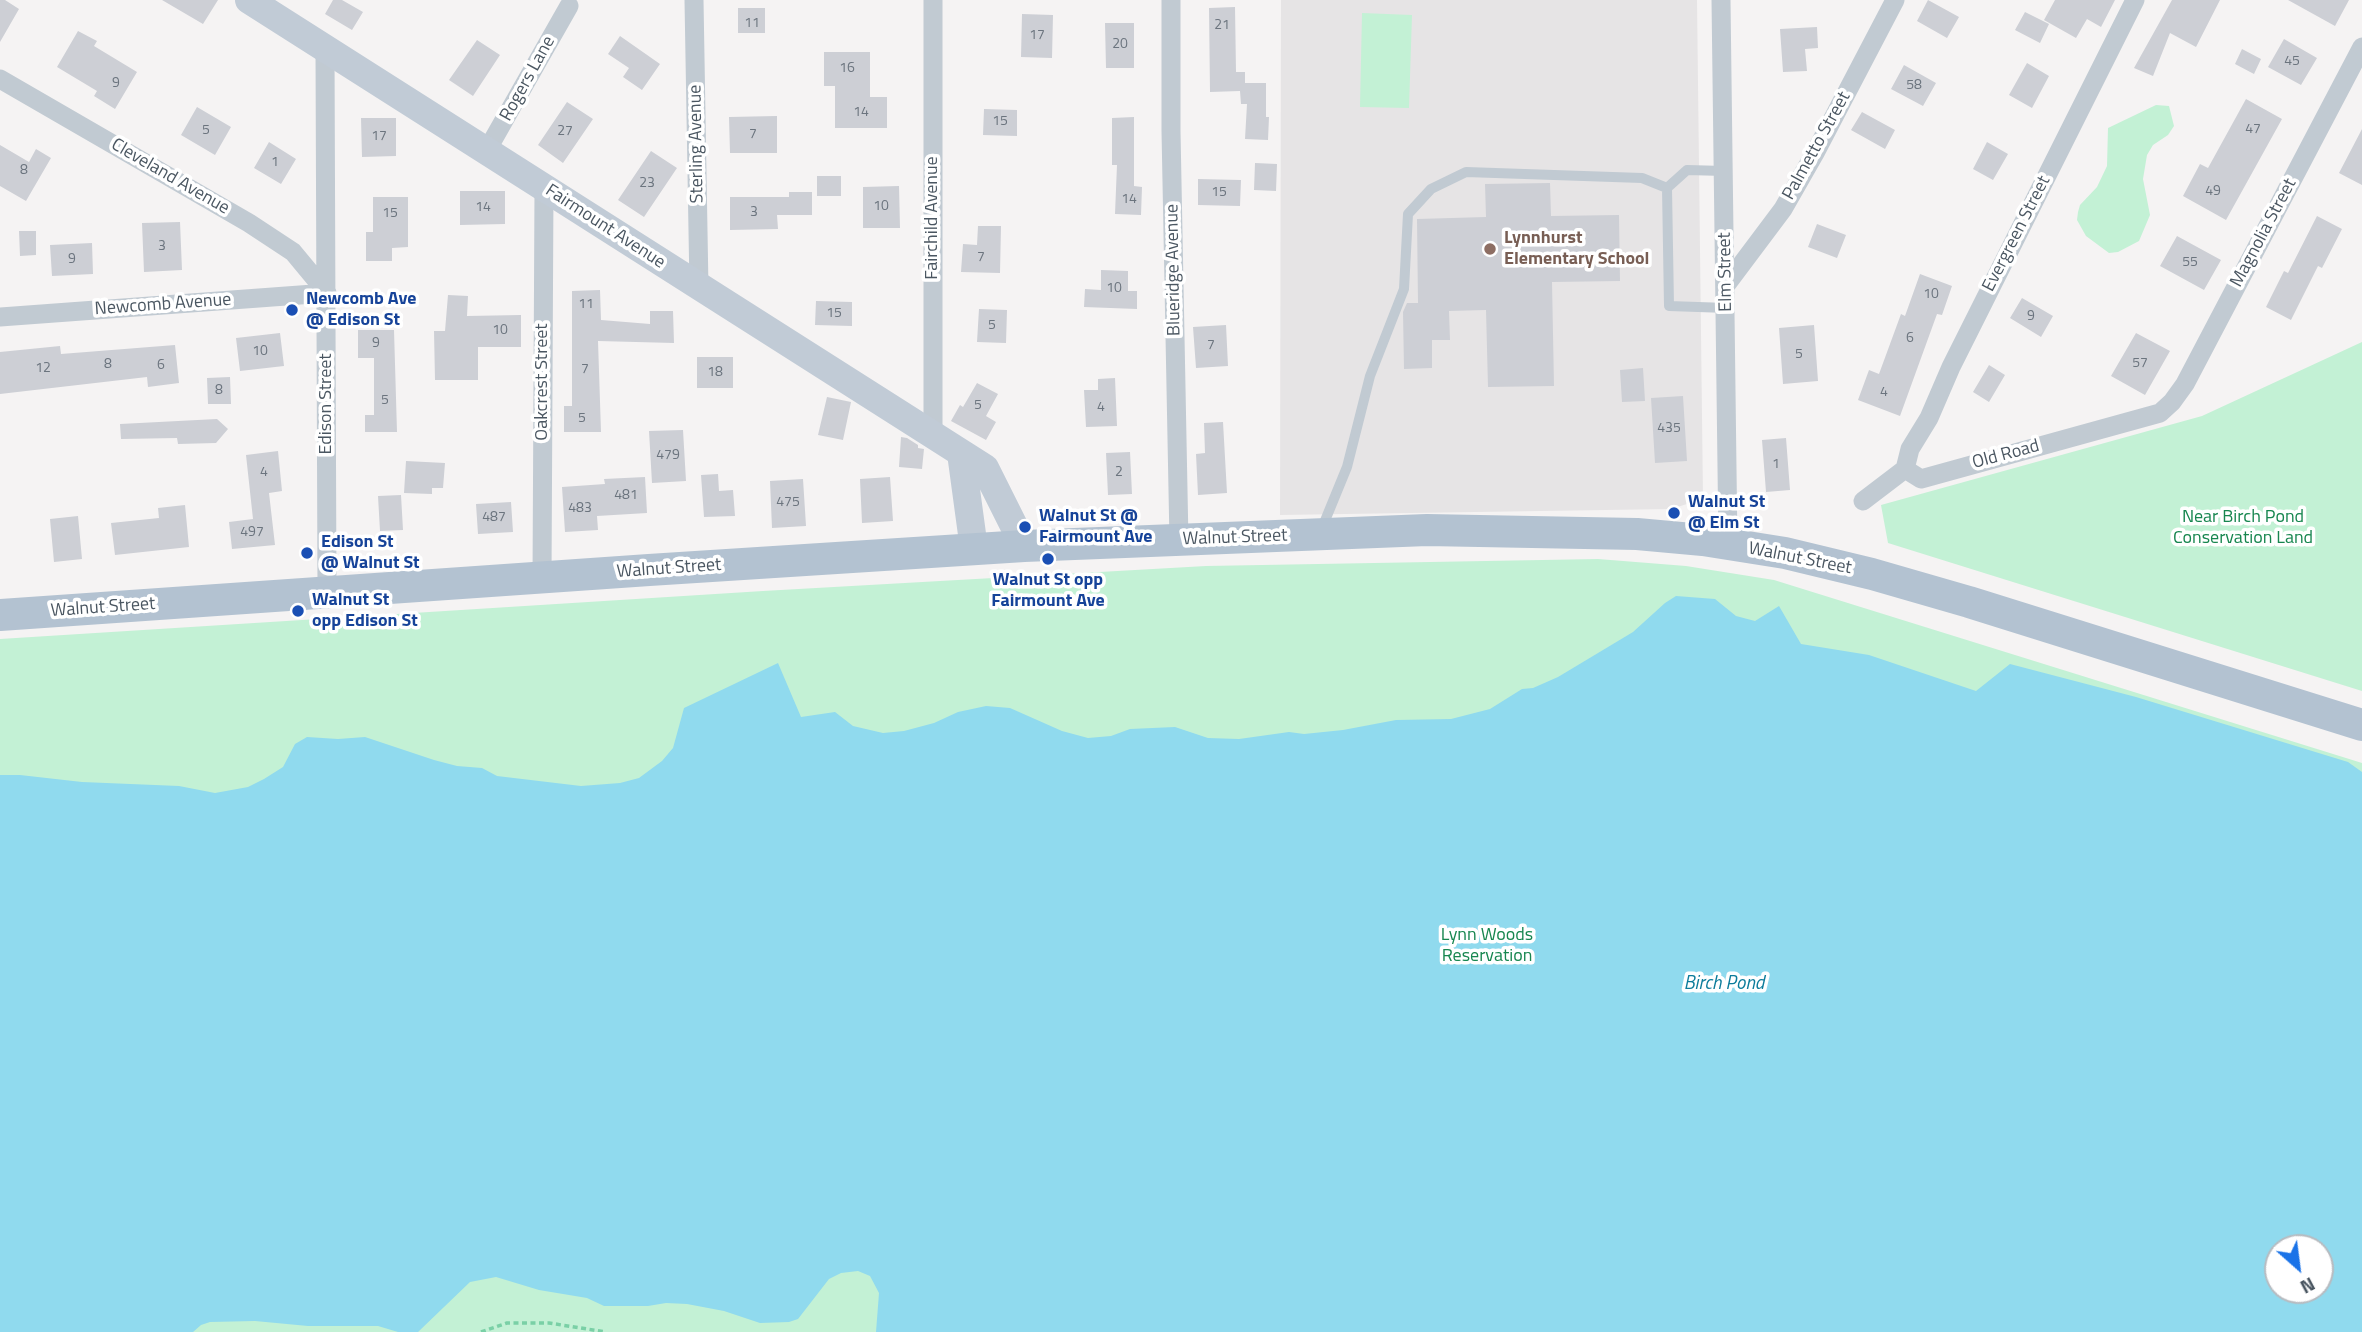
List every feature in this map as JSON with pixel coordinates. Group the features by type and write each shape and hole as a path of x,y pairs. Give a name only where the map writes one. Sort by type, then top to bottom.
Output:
{"main road":[{"name":"Walnut Street","path":"0,615 974,549 1427,530 1544,530 1669,536 1827,562 1918,587 2362,725"}],"street":[{"name":"Fairmount Avenue","path":"249,0 282,9 325,49 985,468 1024,547"},
{"name":"Sterling Avenue","path":"694,0 699,288"},
{"name":"Fairchild Avenue","path":"933,0 933,435"},
{"name":"Blueridge Avenue","path":"1171,0 1179,541"},
{"name":"Elm Street","path":"1721,0 1728,545"},
{"name":"Palmetto Street","path":"1726,285 1789,198 1895,0"},
{"name":"Evergreen Street","path":"1905,469 1910,449 1929,418 1951,367 2135,0"},
{"name":"Rogers Lane","path":"486,152 569,6"},
{"name":"Magnolia Street","path":"2160,413 2185,384 2362,47"},
{"name":"Edison Street","path":"325,49 327,592"},
{"name":"Cleveland Avenue","path":"0,79 249,223 293,252 327,293"},
{"name":"Oakcrest Street","path":"542,577 544,188"},
{"name":"Newcomb Avenue","path":"0,317 327,293"},
{"name":"Old Road","path":"1905,469 1921,479 2160,413"},
{"path":"961,453 974,549"},
{"path":"1863,501 1905,469"}],"lane":[{"path":"1724,171 1687,170 1667,188 1669,306 1727,308"},
{"path":"1319,535 1348,467 1370,376 1404,289 1408,214 1431,189 1466,172 1642,178 1667,188"}],"path":[{"path":"481,1332 507,1323 549,1323 606,1332"}],"shaded area":[{"name":"Lynnhurst Elementary School","path":"1281,0 1697,0 1703,499 1671,509 1280,515"}],"green space":[{"path":"1362,13 1412,15 1409,108 1360,107"},
{"path":"2156,105 2169,106 2174,126 2168,135 2153,145 2147,155 2143,179 2150,215 2139,241 2118,252 2109,253 2086,236 2077,220 2080,205 2097,187 2107,166 2108,128"},
{"name":"Near Birch Pond Conservation Land","path":"2362,342 2362,691 1888,543 1881,505 2202,416"},
{"name":"Birch Pond","path":"1598,559 1686,566 1774,580 2362,763 2362,1332 0,1332 0,639 1206,566"}],"water":[{"name":"Birch Pond","path":"1676,596 1715,599 1736,616 1755,621 1779,606 1801,644 1869,655 1976,691 2010,664 2136,697 2348,762 2362,772 2362,1332 876,1332 879,1293 870,1276 858,1271 841,1273 829,1279 798,1319 789,1322 760,1323 724,1311 687,1304 604,1306 587,1298 539,1290 496,1277 470,1282 418,1332 398,1332 378,1326 308,1326 255,1321 210,1322 193,1332 0,1332 0,775 179,786 215,793 248,787 264,779 283,767 295,744 307,737 365,737 434,760 457,766 482,768 497,776 581,786 620,783 639,778 662,761 673,748 684,708 778,663 801,717 835,712 853,726 883,733 904,731 934,723 958,712 986,706 1010,708 1062,731 1088,738 1111,736 1130,729 1175,727 1208,738 1239,739 1289,732 1304,734 1396,720 1451,719 1490,709 1522,689 1533,688 1558,677 1633,632"}],"building":[{"path":"0,0 5,0 19,9 0,42"},
{"path":"162,0 218,0 203,24"},
{"path":"333,0 342,0 363,12 352,30 325,14"},
{"path":"1928,0 1959,17 1947,38 1917,21"},
{"path":"2055,0 2115,0 2101,27 2087,19 2076,38 2044,20"},
{"path":"2172,0 2220,0 2196,47 2170,33 2153,76 2134,68"},
{"path":"2288,0 2349,0 2335,26"},
{"path":"1235,7 1236,72 1245,72 1245,83 1266,83 1268,140 1245,139 1247,104 1241,104 1240,91 1210,92 1209,8"},
{"path":"738,8 765,8 765,33 738,33"},
{"path":"2025,12 2049,24 2040,43 2015,30"},
{"path":"1022,14 1053,15 1052,58 1021,57"},
{"path":"1105,23 1134,23 1134,68 1106,68"},
{"path":"1817,27 1818,48 1805,49 1807,71 1783,72 1780,29"},
{"path":"78,31 97,41 94,46 137,72 115,109 94,96 97,91 57,67"},
{"path":"620,36 660,64 642,90 623,77 629,68 608,54"},
{"path":"2284,39 2317,58 2301,85 2268,67"},
{"path":"477,40 500,55 473,96 449,80"},
{"path":"2242,49 2261,59 2254,74 2235,64"},
{"path":"824,52 870,52 870,97 887,97 887,128 835,128 835,86 824,86"},
{"path":"2027,63 2049,76 2032,108 2009,95"},
{"path":"1904,65 1936,83 1923,106 1891,89"},
{"path":"2246,99 2282,119 2226,220 2183,196 2200,164 2208,168"},
{"path":"567,102 593,119 563,163 538,145"},
{"path":"197,107 231,127 215,155 181,135"},
{"path":"984,109 1017,110 1017,136 983,135"},
{"path":"1862,112 1895,130 1885,149 1851,130"},
{"path":"777,116 777,153 730,153 729,117"},
{"path":"1134,117 1134,186 1142,187 1141,215 1115,214 1117,165 1112,165 1112,118"},
{"path":"361,118 396,118 396,156 362,157"},
{"path":"2362,129 2362,185 2339,173"},
{"path":"269,142 296,159 281,184 254,168"},
{"path":"1987,142 2008,154 1993,180 1973,169"},
{"path":"0,145 29,162 36,149 51,158 26,201 0,186"},
{"path":"651,151 677,168 644,217 618,200"},
{"path":"1255,163 1277,164 1276,191 1254,190"},
{"path":"817,176 841,176 841,196 817,196"},
{"path":"1198,179 1241,180 1240,206 1198,205"},
{"path":"1550,183 1551,216 1619,215 1620,281 1552,282 1554,386 1488,387 1486,310 1449,311 1450,340 1432,340 1432,368 1404,369 1403,312 1407,303 1418,303 1417,219 1486,217 1485,184"},
{"path":"899,186 900,228 863,228 863,187"},
{"path":"460,191 505,191 505,224 460,225"},
{"path":"789,192 812,192 812,215 777,215 778,229 730,230 730,197 789,197"},
{"path":"373,197 408,197 408,247 392,248 392,261 366,261 366,232 373,232"},
{"path":"2317,216 2342,229 2322,268 2318,266 2291,320 2266,307 2284,271 2288,273"},
{"path":"180,222 182,270 144,272 142,223"},
{"path":"1817,224 1846,235 1837,258 1808,247"},
{"path":"978,226 1001,226 1000,273 961,272 963,244 977,245"},
{"path":"19,231 36,231 36,255 20,256"},
{"path":"2177,236 2221,260 2204,290 2160,266"},
{"path":"92,243 93,274 52,276 50,245"},
{"path":"1101,270 1128,271 1128,291 1137,291 1137,309 1084,307 1085,289 1101,290"},
{"path":"1920,274 1952,286 1942,315 1937,314 1900,416 1858,400 1869,370 1879,374 1901,314 1905,316"},
{"path":"600,290 601,320 650,324 650,311 673,311 674,343 598,341 601,432 564,432 564,406 572,406 572,291"},
{"path":"448,295 468,296 467,316 521,315 521,347 478,347 478,380 435,380 434,331 445,331"},
{"path":"2022,298 2053,316 2041,337 2010,318"},
{"path":"816,301 852,302 852,326 815,325"},
{"path":"979,309 1007,310 1006,343 977,342"},
{"path":"1226,325 1228,366 1196,368 1193,327"},
{"path":"1814,325 1818,381 1783,384 1779,328"},
{"path":"358,330 394,330 397,432 365,432 365,415 374,415 374,358 358,358"},
{"path":"280,333 284,366 240,371 236,338"},
{"path":"2136,333 2170,351 2145,395 2111,376"},
{"path":"175,345 179,383 148,387 147,377 0,394 0,352 60,346 61,354"},
{"path":"697,357 733,357 733,388 697,388"},
{"path":"1989,365 2005,375 1989,402 1973,392"},
{"path":"1643,368 1645,401 1622,402 1620,370"},
{"path":"230,377 231,404 208,404 207,378"},
{"path":"1115,378 1117,426 1086,427 1084,390 1098,390 1098,379"},
{"path":"977,383 998,394 986,416 996,422 986,440 951,421"},
{"path":"1683,396 1687,461 1655,463 1651,398"},
{"path":"827,397 851,402 843,440 818,435"},
{"path":"217,419 228,429 216,443 178,444 177,438 121,439 120,424"},
{"path":"1223,422 1227,493 1198,495 1196,454 1205,453 1204,423"},
{"path":"683,430 686,481 652,483 649,431"},
{"path":"901,437 924,449 922,469 899,467"},
{"path":"1786,438 1790,490 1766,492 1762,440"},
{"path":"278,451 282,491 269,493 275,545 232,549 229,522 253,519 246,455"},
{"path":"1130,452 1132,494 1108,495 1106,453"},
{"path":"406,461 445,463 443,488 432,488 432,494 404,493"},
{"path":"718,474 719,491 733,490 735,516 704,517 701,475"},
{"path":"645,477 647,513 597,516 598,530 565,532 562,487 605,484 604,479"},
{"path":"890,477 893,521 862,523 860,479"},
{"path":"803,479 806,526 772,528 770,481"},
{"path":"401,495 403,530 380,531 378,496"},
{"path":"511,502 513,532 478,534 476,504"},
{"path":"185,505 189,547 115,555 111,523 159,518 158,508"},
{"path":"78,516 82,559 54,562 50,519"}],"place":[{"name":"Lynnhurst Elementary School","path":"1490,249"},
{"name":"Newcomb Ave @ Edison St","path":"292,310"},
{"name":"Walnut St @ Elm St","path":"1674,513"},
{"name":"Walnut St @ Fairmount Ave","path":"1025,527"},
{"name":"Edison St @ Walnut St","path":"307,553"},
{"name":"Walnut St opp Fairmount Ave","path":"1048,559"},
{"name":"Walnut St opp Edison St","path":"298,611"}],"park label":[{"name":"Lynn Woods Reservation","path":"1487,946"}]}
